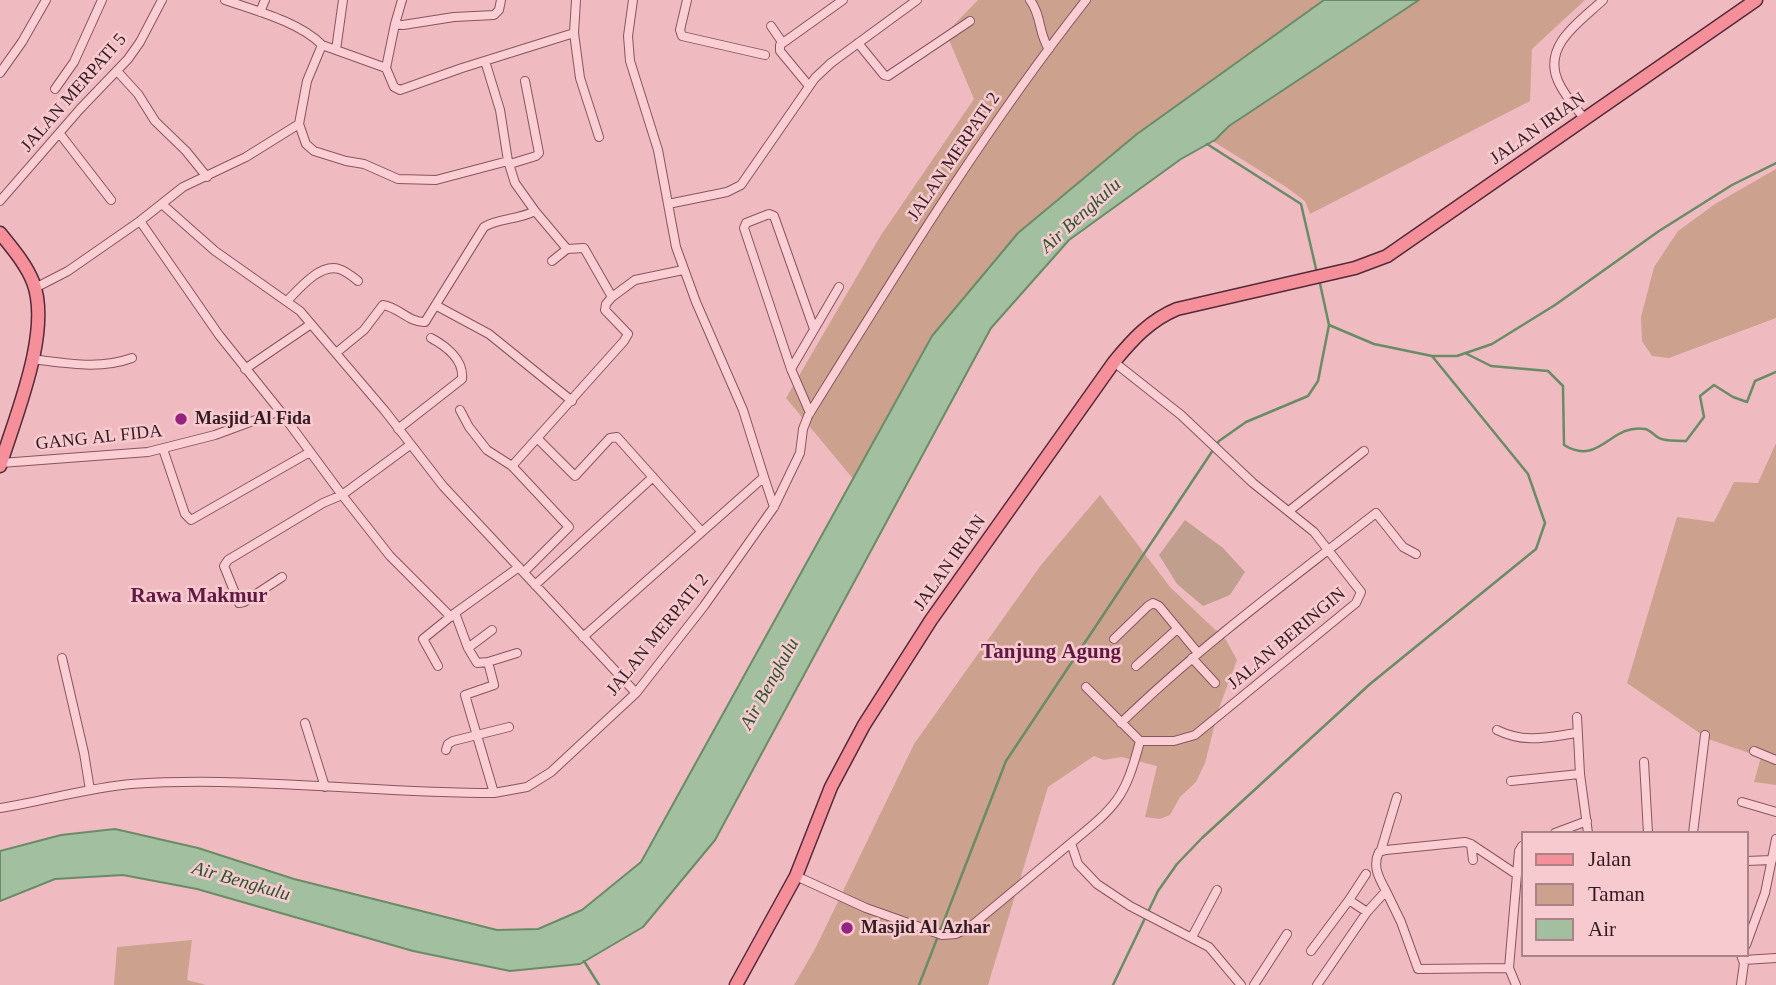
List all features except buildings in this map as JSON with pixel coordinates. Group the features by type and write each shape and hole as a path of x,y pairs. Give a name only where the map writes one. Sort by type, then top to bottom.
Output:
{"main road":[{"name":"JALAN IRIAN","path":"736,985 796,876 831,787 886,690 931,621 1114,362 1145,328 1165,314 1355,268 1387,256 1756,0"},
{"path":"0,233 22,261 35,288 39,306 39,322 31,359 0,464"}],"street":[{"path":"0,73 9,63 46,0"},
{"path":"55,89 74,62 102,0"},
{"name":"JALAN MERPATI 5","path":"0,201 117,71 140,42 162,0"},
{"path":"225,0 260,12 314,37 322,45 386,68"},
{"path":"260,12 265,0"},
{"path":"336,50 343,0"},
{"path":"402,0 394,24 386,68 394,87 400,90 574,33"},
{"path":"394,24 494,15 499,10 501,0"},
{"path":"576,0 574,33 580,78 599,137"},
{"path":"633,0 628,36 630,61 658,150 683,270 737,394 774,507"},
{"path":"687,0 680,30 684,37 765,55"},
{"path":"668,204 727,192 741,185 809,86 823,71 906,3 917,0"},
{"path":"1030,0 1040,17 1040,33 1049,49"},
{"name":"JALAN MERPATI 2","path":"0,808 127,785 188,782 494,793 518,790 542,779 577,751 636,692 704,606 774,507 798,460 803,429 810,413 879,300 959,177 1086,0"},
{"path":"1584,118 1560,85 1555,69 1555,55 1566,35 1603,0"},
{"path":"809,86 780,51 782,42 840,1"},
{"path":"858,43 884,75 888,76 971,21"},
{"path":"771,26 782,42"},
{"path":"322,45 307,81 299,124 306,144 314,150 364,164 398,179 436,180 536,156 539,153 525,81"},
{"path":"485,61 500,110 515,183 568,249"},
{"path":"117,71 138,94 155,121 186,151 207,177"},
{"path":"35,288 68,271 140,222 183,187 254,153 299,124"},
{"path":"60,134 111,200"},
{"path":"163,205 215,251 300,311 460,505 636,692"},
{"path":"336,354 364,330 383,305 422,323 437,306 484,227 492,222 522,218 535,211"},
{"path":"810,413 791,369 744,228 746,222 769,214 774,216 814,329"},
{"path":"140,222 205,317 390,556 453,615 477,663 517,653"},
{"path":"552,261 568,249 584,248 612,297"},
{"path":"287,301 313,277 333,267 342,269 358,281"},
{"path":"512,466 628,336 605,310 612,297 635,280 683,270"},
{"path":"791,369 839,287"},
{"path":"437,306 489,334 572,401"},
{"path":"246,369 311,324"},
{"path":"398,429 461,379 462,371 453,355 431,338"},
{"path":"31,359 106,365 132,358"},
{"name":"JALAN BERINGIN","path":"1114,362 1181,415 1213,448 1314,532 1361,592 1356,603 1195,735 1174,741 1140,741"},
{"path":"438,666 423,639 453,615 522,570 569,527 512,466 487,450 460,410"},
{"name":"GANG AL FIDA","path":"0,464 163,449 215,435 280,411"},
{"path":"537,438 575,476 610,438 615,436 701,531"},
{"path":"282,577 239,603 225,566 228,560 323,503 342,495 410,445"},
{"path":"163,449 185,514 191,520 310,452"},
{"path":"1289,511 1364,451"},
{"path":"535,585 653,477"},
{"path":"583,637 764,477"},
{"path":"1121,723 1155,689 1195,656 1376,513 1403,547 1416,554"},
{"path":"1114,639 1153,603 1159,606 1177,629 1215,683"},
{"path":"1136,666 1177,629"},
{"path":"468,648 492,630"},
{"path":"62,658 90,790"},
{"path":"488,662 494,685 465,695 494,793"},
{"path":"796,876 866,908 942,935 956,934 970,927 1104,816 1118,801 1131,773 1140,741 1086,687"},
{"path":"1577,717 1580,774 1588,831"},
{"path":"305,723 325,786"},
{"path":"446,750 450,743 509,727"},
{"path":"1497,730 1525,739 1577,733"},
{"path":"1693,831 1705,736"},
{"path":"1754,751 1776,760"},
{"path":"1644,762 1648,831"},
{"path":"1511,781 1580,774"},
{"path":"1397,797 1377,858 1376,869 1401,922 1418,969 1509,968"},
{"path":"1742,802 1776,812"},
{"path":"1560,831 1587,821"},
{"path":"1748,940 1765,893 1776,839"},
{"path":"1381,850 1463,842 1471,844 1516,874"},
{"path":"1071,844 1075,858 1097,884 1130,906 1192,937 1215,952 1241,985"},
{"path":"1471,844 1473,860"},
{"path":"1516,985 1509,968 1520,848"},
{"path":"1748,861 1772,860"},
{"path":"1311,951 1366,874"},
{"path":"1192,937 1217,890"},
{"path":"1317,985 1367,912 1385,891"},
{"path":"1349,901 1367,912"},
{"path":"1254,985 1287,934"},
{"path":"1741,985 1742,957 1776,958"}],"green space":[{"path":"978,0 1585,0 1532,49 1530,101 1310,214 1305,201 1286,187 1200,133 1150,133 859,486 786,398 881,235 974,99 946,33"},
{"path":"1776,169 1776,318 1669,358 1652,356 1642,341 1641,317 1654,267 1678,231 1715,204"},
{"path":"1776,443 1776,785 1754,782 1761,757 1708,739 1627,683 1677,517 1714,522 1734,482 1758,483"},
{"path":"1100,495 1170,587 1226,640 1237,660 1219,708 1205,763 1196,782 1180,797 1170,815 1160,819 1145,817 1157,766 1121,757 1104,760 1094,756 1048,787 988,985 794,985 816,947 914,744 1041,565"},
{"path":"192,940 187,980 206,985 114,985 117,947"}],"shaded area":[{"path":"1185,520 1223,548 1245,572 1230,595 1203,606 1177,584 1159,555"}],"water":[{"name":"Air Bengkulu","path":"1324,0 1419,0 1229,126 1215,140 1181,159 1069,240 991,328 715,840 643,927 580,964 510,971 413,951 197,889 123,875 55,879 0,901 0,851 61,835 115,829 198,848 294,879 497,930 538,929 582,910 641,862 932,336 1018,233 1137,134"}],"waterway":[{"path":"1207,144 1301,204 1317,273"},
{"path":"1432,356 1457,356 1492,344 1555,305 1659,231 1732,185 1776,163"},
{"path":"919,985 1006,761 1219,441 1246,422 1308,396 1318,381 1329,325 1319,279"},
{"path":"1113,985 1158,891 1177,864 1370,684 1536,549 1545,523 1528,474 1432,356 1374,344 1329,325"},
{"path":"1465,353 1491,366 1548,371 1563,386 1564,445 1587,451 1633,429 1647,430 1665,440 1686,441 1704,417 1700,396 1714,385 1747,402 1755,381 1776,372"},
{"path":"584,961 599,985"}],"place":[{"name":"Masjid Al Fida","path":"181,419"},
{"name":"Masjid Al Azhar","path":"847,928"}],"district":[{"name":"Rawa Makmur","path":"199,597"},
{"name":"Tanjung Agung","path":"1051,653"}]}
